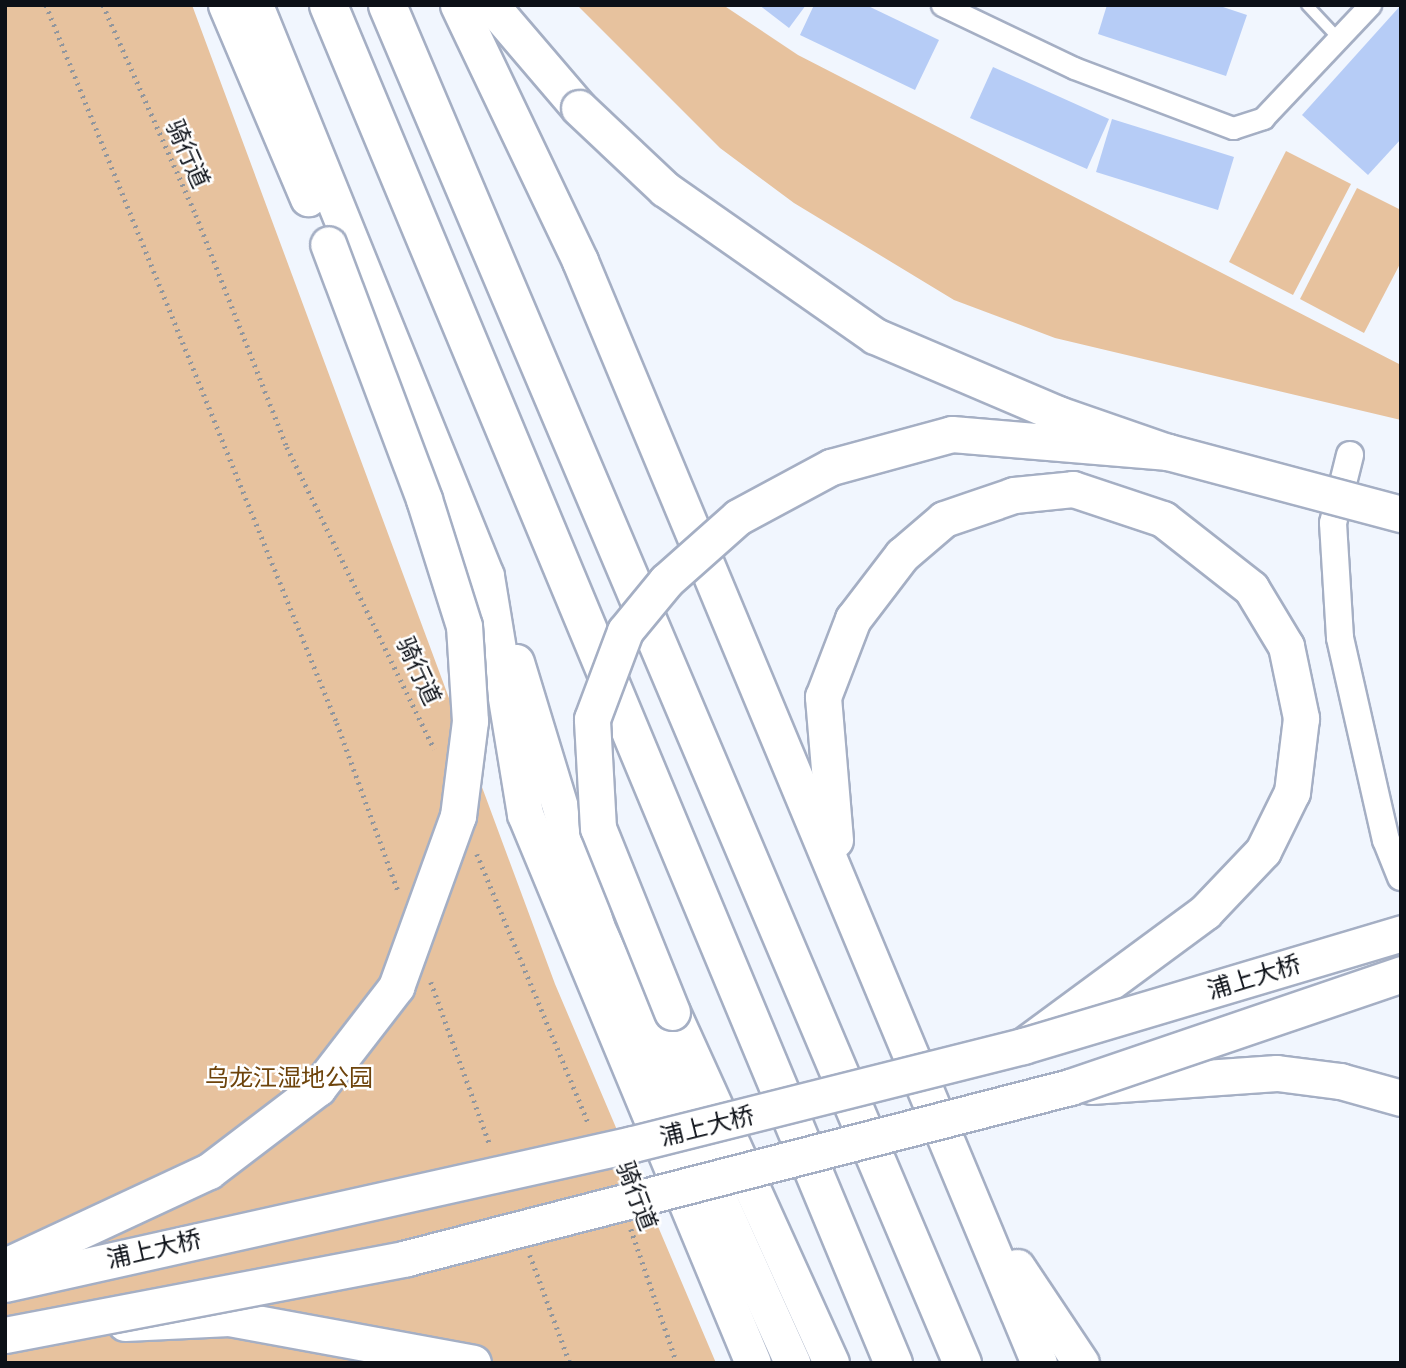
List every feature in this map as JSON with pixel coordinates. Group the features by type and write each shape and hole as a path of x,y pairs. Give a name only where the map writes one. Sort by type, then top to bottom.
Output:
{"highway":[{"path":"328,5 893,1363"},
{"path":"387,5 962,1363"}],"main road":[{"path":"5,1266 209,1171 318,1088 396,987 458,816 470,721 464,626 424,499 328,244 226,5"},
{"path":"255,5 486,576 534,711 596,926 792,1363"},
{"path":"458,5 580,261 838,872 954,1162 1039,1363"},
{"path":"491,5 579,108 665,189 875,336 1058,414 1168,452 1401,514"},
{"path":"831,1363 672,1012 598,828 592,719 625,631 666,581 738,517 831,467 951,434 1168,452"},
{"path":"838,872 823,697 853,619 902,555 944,519 1014,495 1073,489 1163,519 1251,588 1286,646 1301,718 1292,792 1264,851 1205,912 1023,1046"},
{"path":"486,576 525,814 753,1363"},
{"name":"浦上大桥","path":"5,1284 633,1144 1023,1046 1401,933"},
{"path":"5,1335 407,1258 1070,1087 1401,974"},
{"path":"1070,1087 1277,1073 1340,1081 1401,1098"},
{"path":"954,1162 1081,1363"},
{"path":"41,1328 229,1318 473,1363"}],"street":[{"path":"942,5 1074,68 1233,128 1263,118 1370,5"},
{"path":"1350,454 1333,523 1340,638 1386,840 1401,877"}],"lane":[{"path":"1307,5 1338,38"}],"path":[{"path":"46,5 332,710 404,906"},
{"name":"骑行道","path":"103,5 196,215 287,447 403,674 438,757"},
{"path":"474,846 590,1127"},
{"path":"427,971 494,1154"},
{"name":"骑行道","path":"627,1217 677,1363"},
{"path":"527,1245 570,1363"}],"green space":[{"name":"乌龙江湿地公园","path":"5,5 192,5 555,984 716,1363 5,1363"},
{"path":"577,5 723,5 798,55 1401,365 1401,420 1055,338 954,300 794,203 720,148"},
{"path":"1286,151 1351,184 1293,295 1229,262"},
{"path":"1357,188 1401,210 1401,262 1364,333 1300,299"}],"building":[{"path":"759,5 806,5 789,28"},
{"path":"814,5 866,5 939,40 915,90 800,35"},
{"path":"1107,5 1217,5 1247,15 1226,76 1098,34"},
{"path":"1401,5 1401,139 1368,175 1302,115"},
{"path":"993,67 1109,119 1087,169 970,118"},
{"path":"1112,119 1234,157 1218,210 1096,172"}]}
